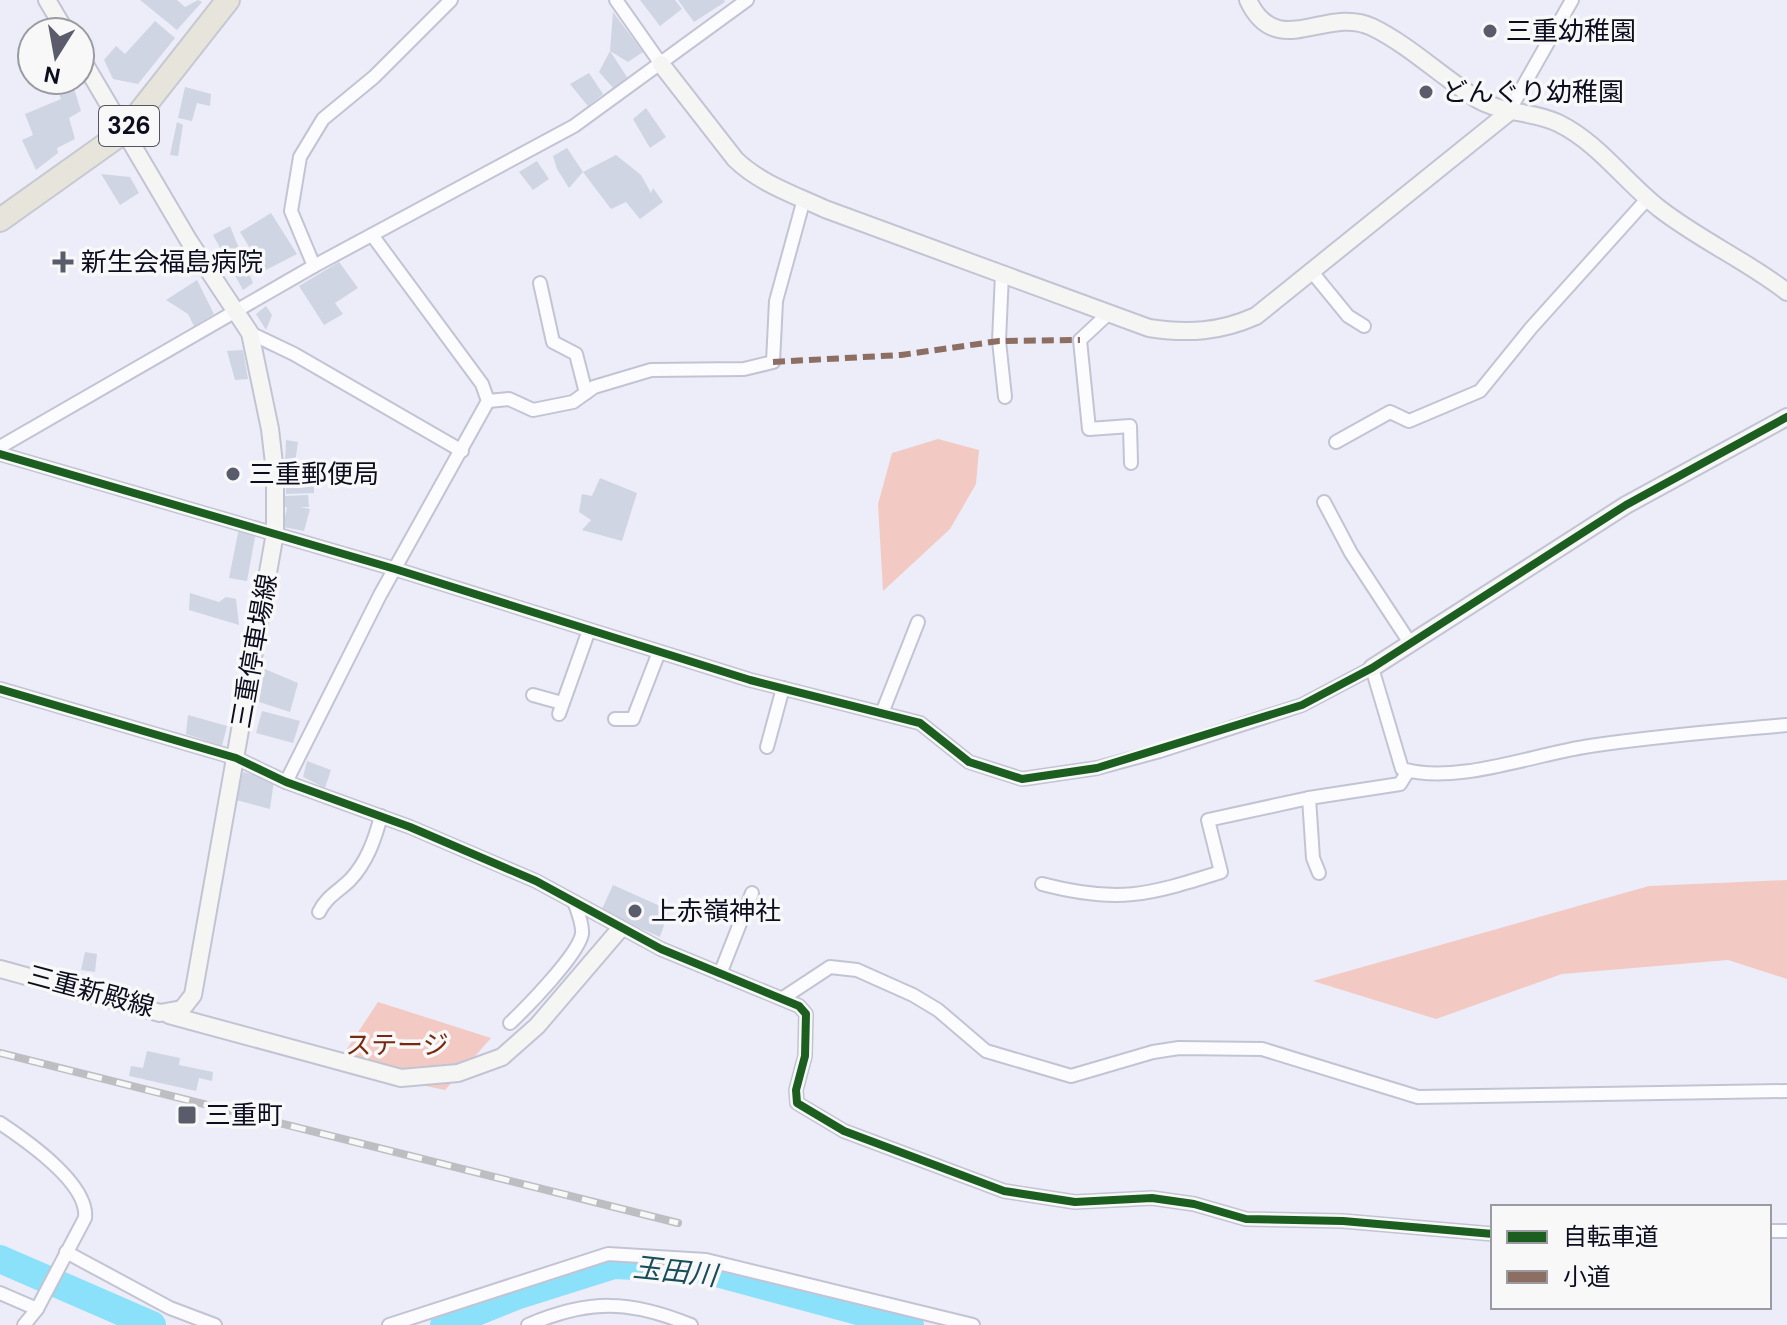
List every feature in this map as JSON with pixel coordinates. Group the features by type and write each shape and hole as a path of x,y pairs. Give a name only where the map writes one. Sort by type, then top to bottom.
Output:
{"highway":[{"name":"326","path":"0,220 125,131 228,0"}],"street":[{"path":"314,266 291,211 300,157 323,119 374,77 451,0"},
{"path":"616,0 661,64 746,170 804,199 1002,274 1149,328 1176,332 1228,328 1256,316 1508,113 1572,0"},
{"path":"0,447 314,266 574,126 747,0"},
{"path":"1248,0 1257,18 1268,27 1284,31 1335,23 1371,27 1480,100 1508,113 1556,122 1593,146 1648,198 1787,292"},
{"name":"三重停車場線","path":"96,83 189,241 250,333 270,429 275,472 275,533 193,995 182,1009"},
{"path":"1336,442 1390,412 1409,421 1480,391 1531,328 1648,198"},
{"path":"488,401 509,399 533,410 573,402 586,393 651,370 744,369 773,362 776,301 804,199"},
{"path":"286,782 395,569 488,401 482,384 372,235"},
{"path":"1312,272 1348,316 1364,326"},
{"path":"1002,274 999,341 1005,397"},
{"path":"540,283 553,342 576,354 586,393"},
{"path":"1109,313 1080,340 1089,429 1130,426 1131,463"},
{"path":"250,333 294,354 462,451"},
{"path":"0,454 395,569 659,652 920,723 969,762 1022,779 1097,768 1302,705 1372,668 1626,505 1787,417"},
{"path":"1324,502 1351,553 1410,643"},
{"path":"882,713 918,622"},
{"path":"533,695 560,709 589,630"},
{"path":"615,719 633,719 659,652"},
{"path":"1372,668 1402,769 1420,775 1487,767 1629,740 1787,725"},
{"path":"767,747 783,688"},
{"path":"0,689 236,758 286,782 381,816 536,881 620,929 720,974 783,998 806,1014 805,1056 796,1090 797,1103 844,1131 1004,1191 1075,1202 1152,1198 1194,1204 1246,1219 1343,1221 1491,1234"},
{"path":"1042,884 1106,898 1152,894 1221,872 1208,820 1309,798 1400,784 1408,771"},
{"path":"1309,798 1313,858 1319,873"},
{"path":"319,912 324,902 351,879 373,845 381,816"},
{"path":"720,974 752,893"},
{"path":"510,1023 531,1004 577,945 582,933 575,904"},
{"path":"160,1013 237,1030 284,1047 401,1078 458,1073 502,1057 537,1026 620,929"},
{"path":"783,998 830,967 857,970 925,1003 986,1051 1071,1076 1153,1052 1179,1048 1262,1049 1418,1097 1787,1091"},
{"name":"三重新殿線","path":"0,969 160,1013 182,1009"},
{"path":"0,1123 73,1183 87,1206 85,1218 38,1306 24,1325"},
{"path":"389,1325 608,1254 706,1260 973,1325"},
{"path":"63,1258 170,1308 215,1325"},
{"path":"0,1293 38,1306"},
{"path":"528,1325 578,1307 611,1305 652,1309 691,1325"},
{"path":"37,1325 38,1306"}],"green space":[{"path":"938,439 979,450 976,484 950,529 883,591 878,504 892,453"},
{"path":"1787,880 1787,979 1728,960 1562,974 1436,1019 1313,981 1649,886"},
{"name":"ステージ","path":"378,1002 491,1038 445,1090 335,1067"}],"building":[{"path":"140,0 177,0 185,7 198,0 202,2 177,30"},
{"path":"640,0 675,0 682,9 660,26"},
{"path":"678,0 724,0 725,2 694,22"},
{"path":"613,12 643,52 628,62 610,51"},
{"path":"155,21 175,38 138,84 113,79 104,60 116,46 125,54"},
{"path":"610,51 627,77 615,90 599,72"},
{"path":"589,73 603,94 588,106 570,84"},
{"path":"185,87 211,94 210,106 197,103 192,121 178,118"},
{"path":"60,96 76,96 81,111 69,118 75,139 57,148 58,153 36,170 22,140 33,135 25,114 61,99"},
{"path":"646,108 666,137 650,148 633,119"},
{"path":"177,122 183,125 178,156 170,155"},
{"path":"567,148 583,172 569,188 553,156"},
{"path":"616,155 641,175 651,193 653,188 663,202 640,219 626,202 611,209 583,172"},
{"path":"537,161 549,179 533,190 519,172"},
{"path":"101,174 130,177 139,193 120,205"},
{"path":"271,213 297,254 264,271 240,232"},
{"path":"230,226 253,283 243,290 213,235"},
{"path":"339,262 358,288 335,303 343,314 324,325 299,286"},
{"path":"197,280 214,314 194,326 188,314 166,300"},
{"path":"266,306 272,315 266,330 256,314"},
{"path":"243,350 248,379 235,380 227,351"},
{"path":"286,440 298,442 294,469 285,461"},
{"path":"285,469 314,469 314,493 286,494"},
{"path":"600,478 637,493 622,541 582,530 591,520 579,512 582,494 592,496"},
{"path":"308,495 309,507 300,507 310,509 304,531 283,527 287,507 284,507 285,496"},
{"path":"239,528 256,532 247,581 229,578"},
{"path":"190,593 219,602 226,597 236,599 239,625 189,610"},
{"path":"260,667 298,683 290,712 253,700"},
{"path":"262,711 300,721 293,743 256,733"},
{"path":"188,715 227,726 222,746 186,734"},
{"path":"307,761 331,770 325,788 303,777"},
{"path":"243,772 274,780 270,809 236,800"},
{"name":"上赤嶺神社","path":"613,885 669,910 660,937 601,911"},
{"path":"85,952 97,954 95,972 81,970"},
{"path":"147,1051 180,1058 179,1065 213,1072 212,1081 199,1078 196,1091 129,1076 131,1066 143,1068"}],"waterway":[{"name":"玉田川","path":"0,1259 152,1325"},
{"name":"玉田川","path":"444,1325 516,1296 614,1265 702,1269 910,1325"}],"railway":[{"path":"0,1053 678,1223"}],"marked path":[{"path":"773,362 901,355 999,341 1080,340"}],"cycle path":[{"path":"0,454 395,569 750,680 920,723 969,762 1022,779 1097,768 1302,705 1372,668 1626,505 1787,417"},
{"path":"0,689 236,758 286,782 410,827 536,881 661,949 799,1006 806,1014 805,1056 796,1090 797,1103 844,1131 1004,1191 1075,1202 1152,1198 1194,1204 1246,1219 1343,1221 1491,1234"}],"place":[{"name":"三重幼稚園","path":"1490,31"},
{"name":"どんぐり幼稚園","path":"1426,92"},
{"name":"新生会福島病院","path":"63,262"},
{"name":"三重郵便局","path":"233,474"},
{"name":"上赤嶺神社","path":"635,911"},
{"name":"三重町","path":"187,1115"}]}
